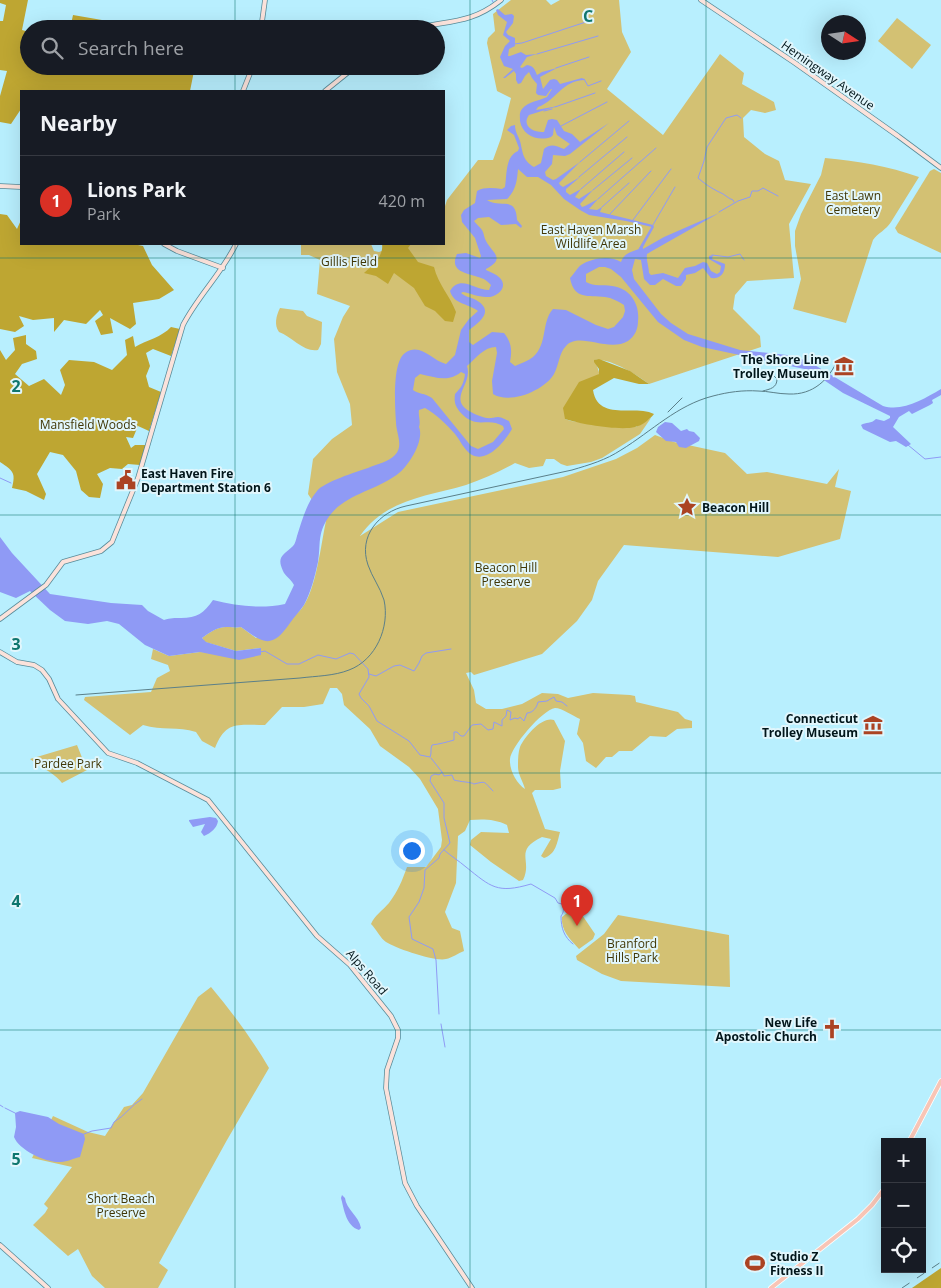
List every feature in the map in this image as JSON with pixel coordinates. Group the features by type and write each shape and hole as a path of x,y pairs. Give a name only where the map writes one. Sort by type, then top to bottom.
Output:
{"main road":[{"path":"262,20 265,0"},
{"path":"445,23 462,20 483,11 501,0"},
{"name":"Hemingway Avenue","path":"701,0 897,135 941,168"},
{"path":"243,90 249,75"},
{"path":"326,90 345,75"},
{"path":"0,186 20,187"},
{"path":"166,245 223,268"},
{"path":"0,619 46,585 63,562 101,551 110,545 141,470 184,325 195,305 223,268 235,245"},
{"name":"Alps Road","path":"0,652 17,662 34,665 42,670 58,699 108,753 137,763 208,800 317,936 350,965 391,1016 398,1030 398,1038 387,1070 386,1088 405,1183 472,1288"},
{"path":"911,1138 941,1081"},
{"path":"770,1288 858,1219 881,1193"},
{"path":"0,1245 48,1288"}],"green space":[{"path":"0,0 28,0 24,20 20,20 20,75 193,75 190,90 20,90 20,110 11,124 0,122 0,96 7,71 0,70 0,21 3,21 6,5 0,3"},
{"path":"511,0 546,0 551,5 560,0 619,0 622,32 631,52 607,89 663,135 720,54 744,73 742,84 774,102 776,110 765,113 751,110 743,118 744,137 765,154 779,161 785,180 811,184 789,224 794,278 747,281 735,295 733,309 760,336 761,347 649,384 616,364 595,360 599,374 565,419 614,427 636,427 651,418 640,434 602,458 567,466 554,459 546,459 543,466 529,468 515,463 466,485 407,501 394,507 370,524 360,536 398,512 563,477 616,459 637,448 655,435 674,442 725,453 747,474 767,472 827,484 839,469 835,487 851,491 840,539 778,557 624,545 598,581 592,600 577,621 542,654 474,675 471,672 466,673 474,690 476,703 486,709 502,709 522,704 542,693 558,694 568,698 593,693 630,695 635,696 636,702 678,712 685,719 692,721 692,728 677,729 666,737 650,736 632,751 619,751 612,757 606,757 596,768 586,761 583,743 577,734 580,719 555,708 549,710 535,722 516,746 510,763 514,776 525,789 518,770 520,747 539,724 544,721 554,720 565,741 560,771 561,788 535,790 532,793 545,829 560,832 555,848 551,854 544,858 541,856 551,839 542,837 533,842 526,851 525,873 523,880 519,881 470,845 471,840 481,832 509,833 507,825 489,820 470,820 465,831 458,836 456,883 445,912 452,928 460,931 464,951 441,959 415,954 391,945 382,939 371,924 395,894 407,867 426,867 441,847 442,840 438,809 420,779 409,767 380,746 370,729 344,705 342,694 337,688 330,688 323,704 304,707 282,707 265,725 240,725 229,728 219,739 215,748 202,741 196,732 183,729 157,728 143,725 130,735 84,700 85,697 151,692 157,678 170,671 168,665 151,659 153,649 169,656 200,652 261,655 261,648 236,651 205,642 202,638 221,627 241,627 256,638 287,621 302,608 307,600 314,579 326,521 308,494 313,459 332,439 352,425 350,404 337,372 334,339 350,306 317,294 320,260 309,255 301,255 301,245 371,245 374,251 379,252 397,245 445,245 445,206 447,200 478,160 493,160 501,138 511,98 497,91 487,43 488,38 495,31 493,14"},
{"path":"73,15 102,20 72,20"},
{"path":"897,18 931,45 912,69 878,41"},
{"name":"East Lawn Cemetery","path":"825,158 873,164 919,177 889,225 873,240 846,323 793,309 801,279 795,246 795,231 801,214 821,175"},
{"path":"934,169 941,173 941,253 898,233 895,228 930,171"},
{"path":"0,214 7,215 17,229 20,222 20,245 143,246 152,265 174,290 159,299 133,303 136,324 130,329 110,318 113,333 101,335 95,321 103,315 100,310 86,324 64,320 54,332 54,318 33,320 19,316 24,326 15,332 0,329"},
{"path":"382,245 410,245 408,248 418,262 434,267 438,279 456,312 453,322 445,321 435,311 425,306 414,288 394,273 388,284 376,276 364,273 374,264"},
{"path":"280,308 303,311 307,316 322,322 321,344 318,350 303,347 279,332 276,320"},
{"name":"Mansfield Woods","path":"171,327 180,329 171,356 153,349 146,353 150,366 146,376 149,387 161,392 149,431 138,426 133,438 126,437 131,448 135,445 147,445 140,465 128,464 122,469 110,468 97,474 103,484 100,498 89,497 81,490 76,471 63,455 50,452 37,474 46,494 44,500 26,491 12,488 14,478 12,472 0,462 0,350 6,360 15,350 13,338 26,335 26,344 36,351 37,359 22,364 15,374 29,386 44,379 61,395 65,385 60,370 69,360 94,362 112,370 127,355 125,340 133,336 135,347 159,336"},
{"path":"599,359 630,371 649,384 639,384 614,378 593,390 596,400 602,406 609,409 646,411 654,414 646,422 635,427 610,428 565,419 563,408 579,382 599,374 599,369 594,360"},
{"name":"Pardee Park","path":"77,745 87,770 62,783 30,759"},
{"path":"576,906 595,934 593,939 579,949 567,934 562,922 562,917"},
{"name":"Branford Hills Park","path":"618,915 729,935 730,987 621,981 602,974 577,960 576,956 604,934"},
{"name":"Short Beach Preserve","path":"211,987 242,1026 269,1068 159,1263 168,1270 158,1288 105,1288 92,1276 78,1249 68,1256 33,1225 45,1213 48,1208 44,1204 72,1167 32,1158 53,1116 88,1132 105,1136 124,1107 132,1105 143,1093 198,997"},
{"path":"941,1268 941,1288 912,1288"}],"water":[{"path":"498,9 505,15 512,14 514,16 513,23 506,32 515,38 515,46 509,49 508,56 521,52 526,55 537,54 527,57 520,67 531,66 537,75 557,68 540,77 543,89 550,80 554,79 560,84 582,78 585,80 570,83 550,100 538,107 536,110 558,106 529,115 527,122 530,128 544,132 548,120 557,120 564,131 572,134 580,142 609,123 570,154 565,156 553,155 552,164 545,172 546,176 553,180 556,179 580,162 559,183 560,185 563,187 580,177 566,189 566,192 570,195 581,189 575,197 579,199 593,190 580,204 582,207 598,199 589,209 597,210 602,207 600,212 653,225 654,227 643,249 664,237 719,213 652,251 647,256 649,273 651,275 663,273 678,278 685,268 703,262 707,263 711,271 717,274 720,272 721,266 709,259 709,256 713,255 712,259 725,264 724,271 719,277 711,278 703,268 695,273 686,275 686,279 681,286 676,286 663,279 655,285 650,285 644,279 641,260 635,259 632,270 634,279 661,314 688,334 740,350 787,355 808,361 883,406 906,406 941,389 941,395 932,400 933,403 912,414 909,411 899,417 893,427 911,444 906,447 896,441 890,442 863,429 861,425 863,424 876,419 884,421 890,418 890,416 843,393 809,370 702,347 684,340 658,322 621,277 611,269 599,267 586,274 586,282 618,287 629,293 635,303 638,315 636,332 633,337 628,341 612,345 586,341 572,342 564,349 556,370 549,380 526,394 508,398 493,394 492,381 497,353 496,347 492,347 480,354 467,366 467,379 461,401 463,406 477,415 489,418 499,417 509,421 512,429 505,439 495,450 484,456 472,455 437,416 425,408 419,410 419,440 414,454 405,467 387,481 342,504 328,518 321,535 318,562 309,595 304,605 284,631 273,640 267,641 256,637 241,627 221,627 202,638 206,642 236,651 261,648 261,655 239,660 200,652 169,656 145,645 119,624 107,621 88,624 65,621 30,591 16,598 0,592 0,537 12,553 50,594 111,603 142,605 148,611 164,620 196,616 213,600 249,606 285,604 294,585 284,573 280,562 282,556 294,544 313,496 326,484 386,461 398,451 395,385 401,358 405,353 416,350 426,353 446,364 455,355 461,330 478,311 455,299 450,291 454,286 463,283 489,290 491,285 488,282 458,269 455,265 455,260 457,254 466,253 480,258 481,256 475,238 462,222 461,215 464,210 475,203 477,191 486,188 502,189 505,187 509,162 519,148 514,135 507,130 515,125 524,156 527,162 534,167 541,163 544,149 547,147 554,146 564,149 570,144 557,135 554,127 551,137 541,139 527,134 521,126 520,112 522,109 531,103 547,97 552,89 546,96 538,95 536,93 537,84 529,72 521,83 518,84 514,71 503,78 513,69 504,66 500,57 505,46 510,41 503,35 507,22 498,15 496,10","holes":["518,169 527,177 538,177 551,185 564,199 589,215 652,227 639,249 626,255 621,262 606,258 590,261 581,265 570,278 572,285 578,293 610,298 624,305 623,317 614,327 608,329 566,310 553,309 549,314 538,352 533,357 515,366 510,362 511,347 504,333 492,332 473,345 469,342 469,330 481,320 485,312 482,304 461,293 490,297 502,289 503,285 500,278 486,270 497,259 486,241 482,230 474,221 478,218 489,217 501,225 516,224 521,228 522,226 517,220 516,212 511,205 487,200 507,199 516,185","461,372 465,374 464,380 455,394 455,404 458,410 472,421 497,423 503,426 504,429 493,442 478,449 471,446 432,398 413,390 415,378 420,374 436,378 446,378"]},
{"path":"665,422 672,423 681,431 687,429 694,432 700,438 699,441 686,448 679,447 676,442 666,441 656,432 658,427"},
{"path":"216,818 218,821 213,830 204,836 201,832 205,824 193,827 189,821 189,820"},
{"path":"20,1111 48,1117 59,1124 84,1134 85,1139 80,1157 63,1162 55,1162 34,1155 21,1147 14,1137 16,1127 15,1113"},
{"path":"342,1195 360,1224 361,1228 359,1230 348,1221 341,1198"}],"waterway":[{"path":"514,44 592,20"},
{"path":"537,54 598,36"},
{"path":"556,68 589,57"},
{"path":"584,79 588,86 601,81"},
{"path":"555,107 595,93"},
{"path":"561,126 607,102"},
{"path":"544,111 552,109"},
{"path":"734,202 698,178 707,147 726,118 737,115 741,118"},
{"path":"580,162 629,121"},
{"path":"579,177 627,137"},
{"path":"598,199 656,148"},
{"path":"581,189 624,152"},
{"path":"593,190 632,158"},
{"path":"633,220 671,169"},
{"path":"610,214 651,171"},
{"path":"602,207 629,183"},
{"path":"639,249 675,187"},
{"path":"719,212 738,201 750,197 752,191 758,191 763,188 778,196"},
{"path":"712,255 728,257 740,254 744,260"},
{"path":"908,445 925,459 941,457"},
{"path":"0,478 11,483"},
{"path":"369,674 376,676 394,666 400,665 414,671 422,656 426,653 451,649"},
{"path":"260,652 265,651 287,664 299,664 318,655 336,659 350,653 354,654 368,669 369,677 359,694 369,706 377,721 409,741 420,755 430,757 432,745 454,740 454,732 464,736 472,725 481,724 488,730 493,729 494,722 502,726 502,720 506,716 507,710 511,712 510,720 520,717 524,721 527,713 531,712 538,702 547,701 554,697 556,701 562,702 567,706"},
{"path":"431,758 442,772 439,775 431,776 430,781 444,803 444,818 450,843 440,854 439,858 425,870 424,888 419,902 409,917 412,939 433,949 436,960 439,1014"},
{"path":"442,772 444,776 452,775 454,780 474,784 485,783 493,791"},
{"path":"444,850 482,880 495,887 510,888 531,884 555,898 558,903 562,904 562,928 567,938 573,944"},
{"path":"441,1024 445,1047"},
{"path":"84,1134 111,1128 114,1122 142,1099"},
{"path":"5,1108 15,1113"}],"tram line":[{"path":"76,695 300,678 331,675 349,670 367,659 374,651 383,631 385,621 384,600 368,565 366,544 373,527 387,514 406,506 572,470 597,462 621,450 676,412 713,396 747,391 781,394 806,392 825,380 838,359"},
{"path":"755,374 771,373 777,379 777,382 771,389 763,391"},
{"path":"668,412 682,398"}],"railway":[{"path":"902,1288 941,1262"}],"place":[{"name":"The Shore Line Trolley Museum","path":"844,366"},
{"name":"East Haven Fire Department Station 6","path":"126,480"},
{"name":"Beacon Hill","path":"687,507"},
{"name":"Connecticut Trolley Museum","path":"873,725"},
{"name":"Lions Park","path":"577,926"},
{"name":"New Life Apostolic Church","path":"832,1029"},
{"name":"Studio Z Fitness II","path":"755,1263"}],"park label":[{"name":"East Haven Marsh Wildlife Area","path":"591,236"},
{"name":"Gillis Field","path":"349,261"},
{"name":"Beacon Hill Preserve","path":"506,574"}]}
